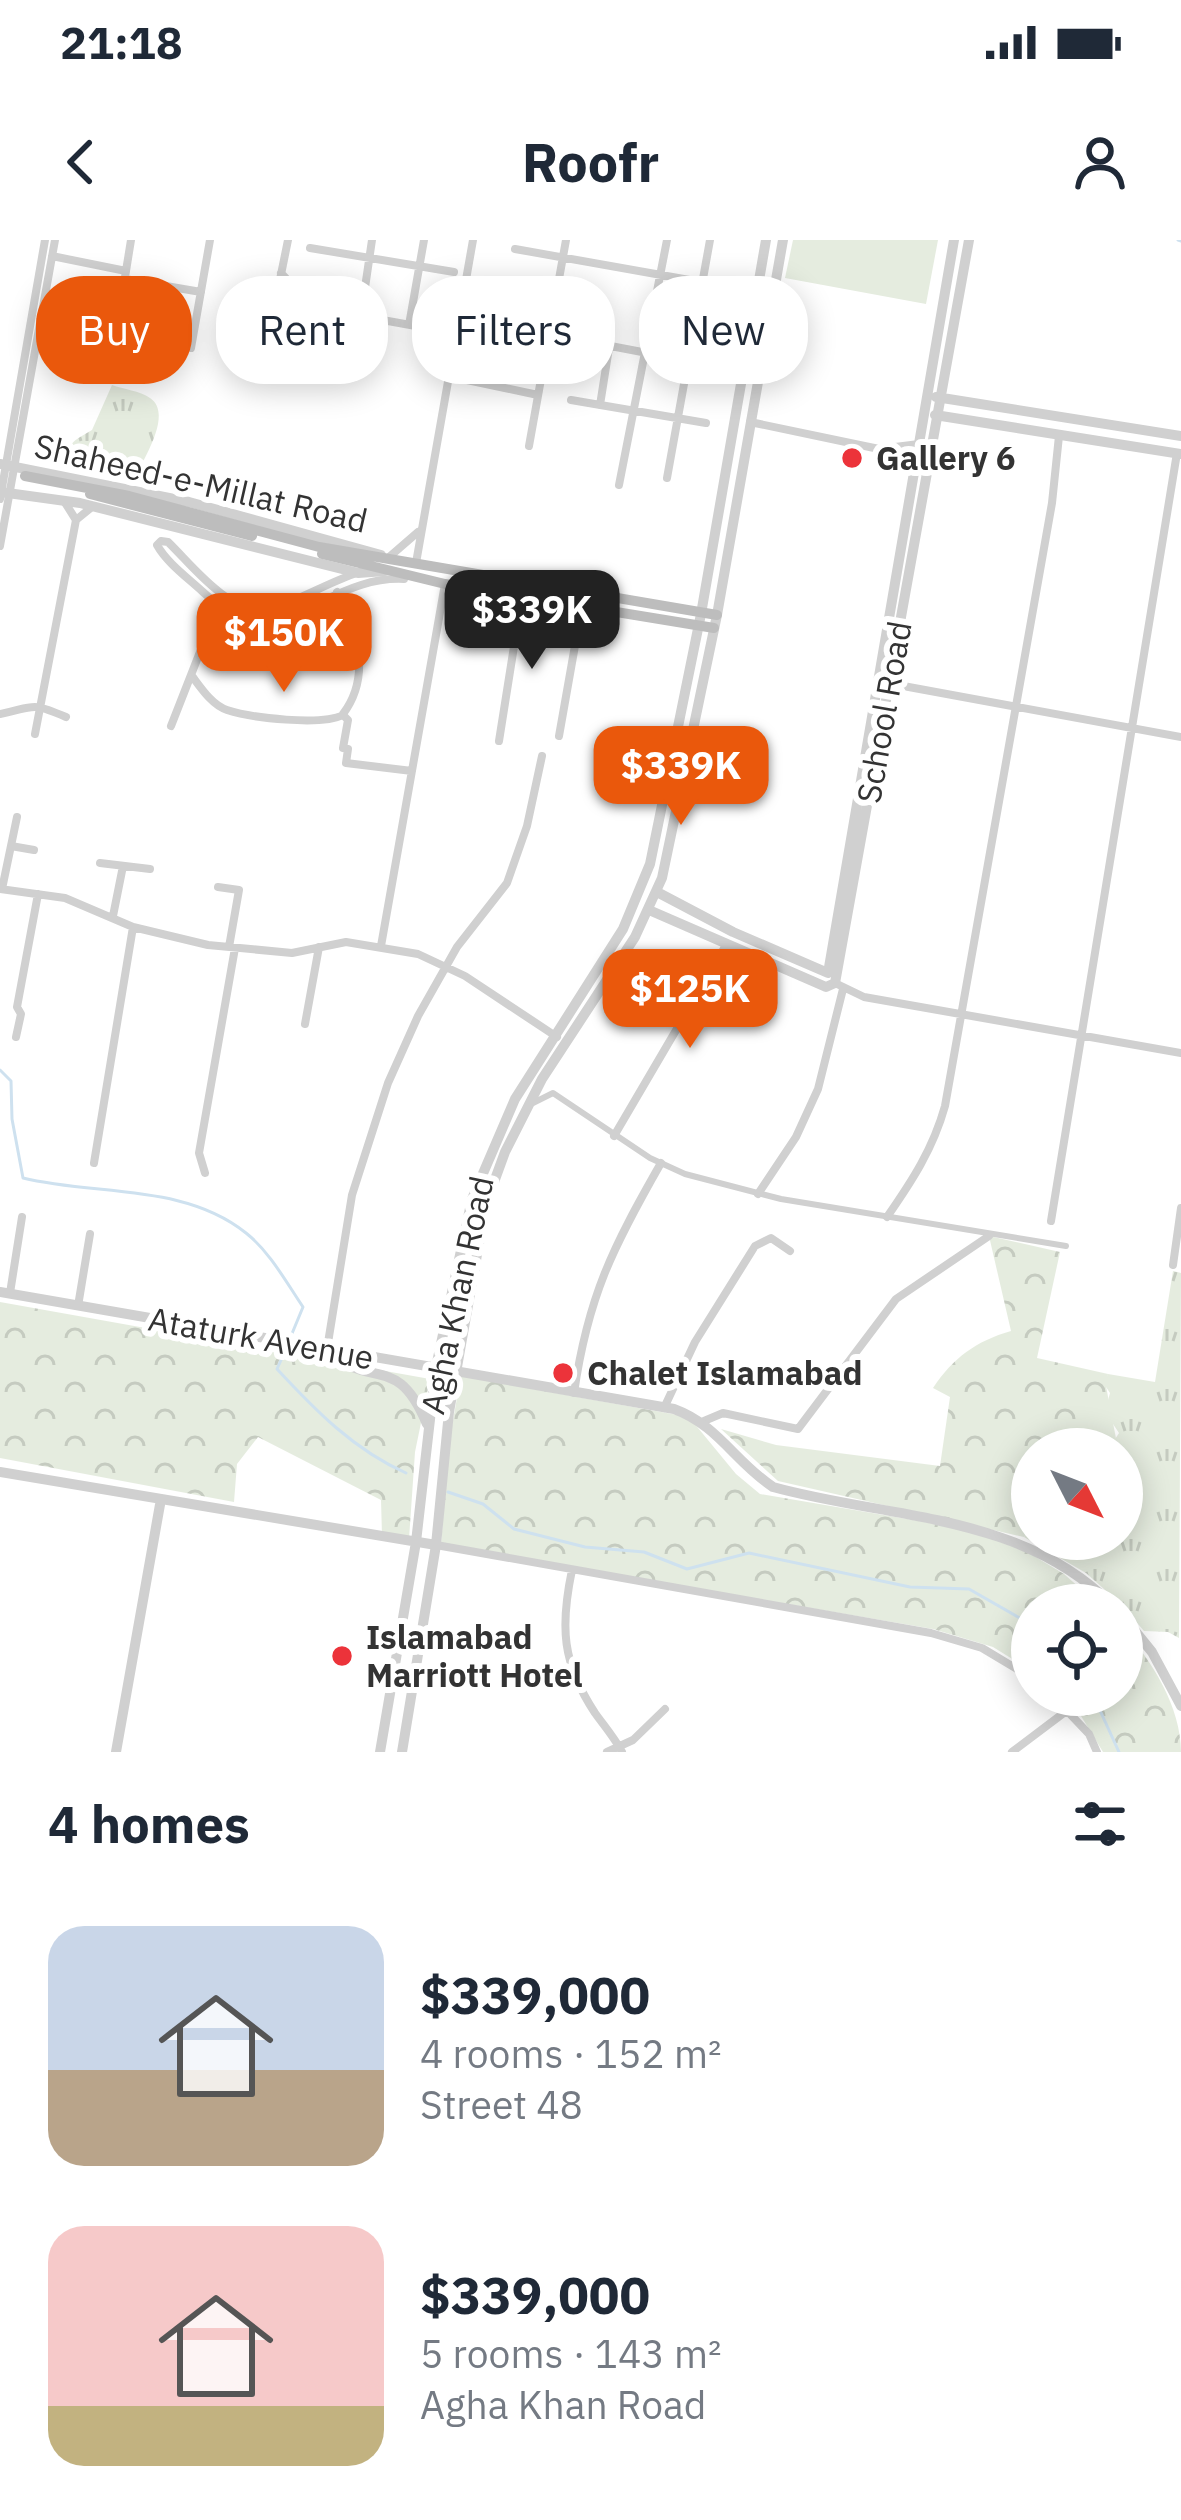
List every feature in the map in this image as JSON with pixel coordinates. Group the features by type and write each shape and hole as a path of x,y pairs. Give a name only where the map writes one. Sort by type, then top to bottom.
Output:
{"main road":[{"name":"Shaheed-e-Millat Road","path":"24,479 388,564 435,582 715,621"},
{"name":"Shaheed-e-Millat Road","path":"388,564 437,567 579,601"},
{"path":"435,582 437,567"}],"street":[{"path":"0,546 7,465 45,240"},
{"path":"7,465 55,240"},
{"path":"125,275 131,240"},
{"path":"192,342 210,240"},
{"path":"284,276 288,240"},
{"path":"366,276 372,240"},
{"path":"409,325 424,240"},
{"path":"466,276 473,240"},
{"path":"560,276 566,240"},
{"path":"659,275 667,240"},
{"path":"703,276 710,240"},
{"name":"Agha Khan Road","path":"760,276 766,240"},
{"name":"Agha Khan Road","path":"776,276 783,240"},
{"name":"School Road","path":"934,397 954,240"},
{"name":"School Road","path":"833,983 934,397 969,240"},
{"path":"310,248 454,272"},
{"path":"515,249 664,276"},
{"path":"52,256 201,292"},
{"path":"388,321 412,325"},
{"path":"619,485 639,382"},
{"path":"416,563 447,384"},
{"path":"486,384 538,395"},
{"path":"529,446 540,384"},
{"path":"600,405 603,384"},
{"path":"667,478 686,384"},
{"name":"Agha Khan Road","path":"402,1752 436,1546 442,1459 486,1204 559,1039 622,929 650,864 748,384"},
{"name":"Agha Khan Road","path":"380,1752 416,1542 436,1367 472,1199 515,1099 650,910 657,892 715,621 749,422 750,384"},
{"path":"934,397 1181,436"},
{"path":"571,400 706,423"},
{"path":"931,414 1179,454 1051,1221"},
{"name":"School Road","path":"903,570 919,444 931,414"},
{"path":"749,422 879,449 904,442 919,444"},
{"path":"887,1217 936,1137 1052,503 1059,436"},
{"name":"Shaheed-e-Millat Road","path":"7,465 189,502 375,552 388,564"},
{"name":"Shaheed-e-Millat Road","path":"3,494 94,506 358,572 388,564"},
{"path":"64,501 76,520"},
{"path":"35,734 76,520 94,506"},
{"path":"388,564 421,529"},
{"path":"358,572 274,608 251,608 226,596 168,542 161,541 159,551 218,606 235,616 267,622 338,592 395,578 435,582 412,771 380,946"},
{"path":"338,592 360,650 358,686 345,717 346,763 412,771"},
{"path":"499,741 521,596"},
{"path":"559,736 579,601"},
{"path":"171,726 218,606"},
{"path":"192,676 225,709 318,722 345,717"},
{"path":"883,682 1181,737"},
{"path":"0,714 24,705 66,717"},
{"path":"428,1427 407,1386 353,1369 323,1348 362,1160 400,1053 446,966 507,883 527,826 542,756"},
{"path":"16,817 1,889 38,893 133,926 232,948 292,953 346,942 418,954 446,966 559,1039"},
{"path":"11,846 34,850"},
{"path":"100,863 150,869"},
{"path":"650,864 665,868"},
{"path":"113,916 123,866"},
{"path":"206,1173 199,1153 239,890 218,887"},
{"path":"657,892 833,983"},
{"path":"16,1037 38,893"},
{"path":"650,910 726,945 833,983 961,1015 1181,1053"},
{"path":"94,1163 133,926"},
{"path":"614,1136 726,945"},
{"path":"305,1024 320,947"},
{"path":"758,1194 796,1137 818,1089 833,983"},
{"path":"528,1105 553,1094 661,1163 758,1194 989,1237 1066,1246"},
{"path":"574,1393 584,1331 600,1278 661,1163"},
{"path":"1173,1264 1181,1208"},
{"path":"5,1293 22,1217"},
{"path":"78,1306 90,1234"},
{"path":"989,1237 896,1300 798,1429 723,1413 704,1421 743,1465 772,1487 1004,1536 1088,1584"},
{"path":"664,1408 695,1342 755,1246 771,1238 790,1251"},
{"name":"Ataturk Avenue","path":"5,1293 664,1408 704,1421"},
{"path":"0,1472 931,1633 982,1648 1011,1665"},
{"path":"116,1752 160,1499"},
{"path":"572,1570 562,1626 567,1657 595,1713 620,1749"},
{"path":"1143,1641 1181,1706"},
{"path":"607,1752 633,1741 665,1709"},
{"path":"1012,1752 1060,1716"},
{"path":"1075,1716 1097,1752"}],"green space":[{"path":"793,240 938,240 926,304 808,282 808,276 785,276"},
{"path":"112,385 157,405 158,426 134,480 64,467 72,443 92,430"},
{"path":"989,1236 1060,1252 1037,1358 1108,1374 1114,1428 1011,1428 1011,1534 778,1481 721,1429 776,1445 940,1466 950,1397 933,1388 966,1352 1011,1331"},
{"path":"1173,1271 1181,1273 1179,1638 1143,1630 1143,1584 1098,1584 1064,1560 1143,1560 1143,1428 1116,1428 1105,1412 1110,1393 1104,1384 1108,1374 1155,1382"},
{"path":"0,1302 430,1379 415,1452 409,1539 382,1535 381,1500 258,1437 237,1464 234,1502 0,1458"},
{"path":"461,1376 689,1417 736,1474 760,1494 960,1528 1009,1541 1011,1560 1041,1560 1075,1584 1011,1584 1011,1658 993,1647 933,1629 441,1545 449,1442"},
{"path":"1143,1654 1176,1718 1181,1752 1103,1752 1081,1716 1143,1716"}],"waterway":[{"path":"0,1070 11,1081 12,1119 23,1178 167,1198 222,1217 263,1249 303,1307 291,1336"},
{"path":"286,1349 277,1369 291,1384 352,1441 406,1473"},
{"path":"448,1492 483,1504 514,1529 585,1547 644,1552 687,1569 749,1553 910,1587 969,1589 1011,1613"},
{"path":"1103,1716 1119,1752"}],"place":[{"name":"Gallery 6","path":"852,458"},
{"name":"Chalet Islamabad","path":"563,1373"},
{"name":"Islamabad Marriott Hotel","path":"342,1656"}]}
